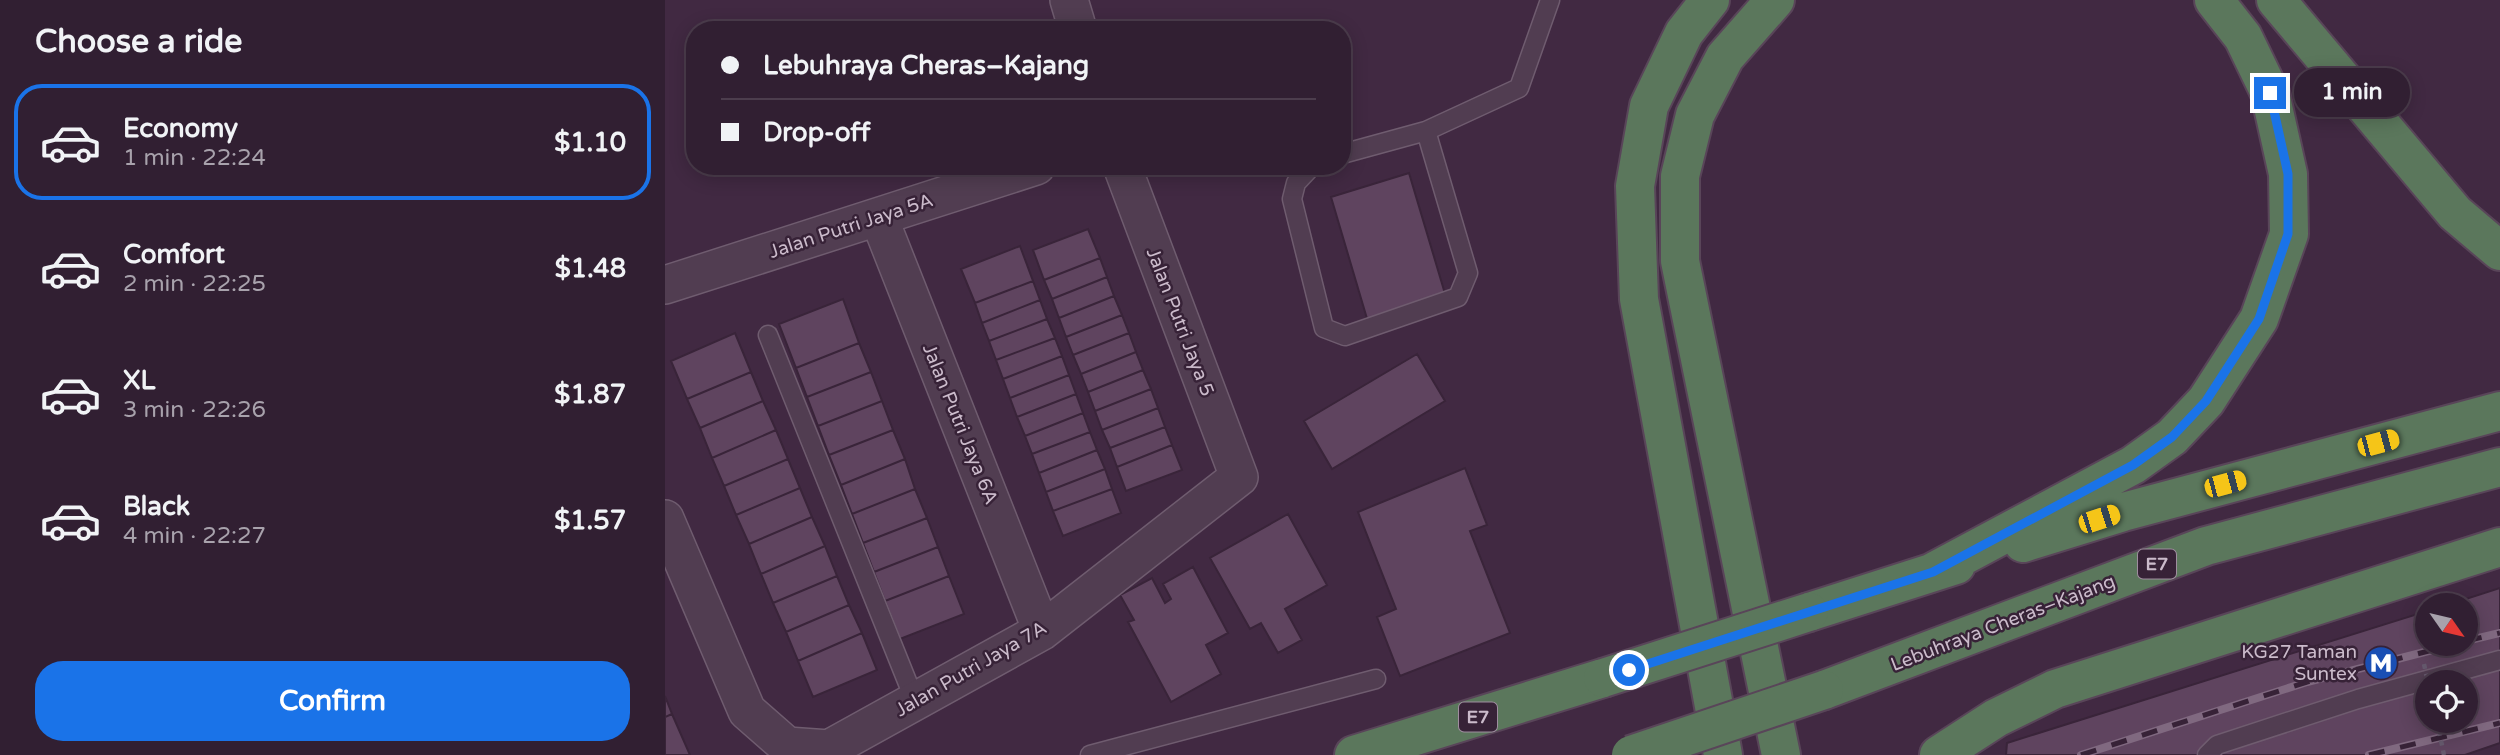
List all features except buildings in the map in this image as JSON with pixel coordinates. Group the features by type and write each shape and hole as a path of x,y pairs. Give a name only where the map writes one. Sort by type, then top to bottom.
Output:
{"highway":[{"path":"1710,0 1684,33 1649,106 1635,198 1639,299 1723,755"},
{"path":"1775,0 1725,57 1695,115 1680,176 1680,261 1781,755"},
{"path":"1933,572 2133,465 2172,437 2206,401 2259,319 2288,234 2288,174 2270,93 2243,37 2214,0"},
{"path":"2276,0 2455,213 2500,251"},
{"name":"E7","path":"1354,755 2123,512 2500,411"},
{"name":"Lebuhraya Cheras–Kajang","path":"1631,755 1824,691 2206,546 2500,467"},
{"path":"1939,755 1996,718 2055,689 2500,547"}],"street":[{"path":"1069,0 1075,21"},
{"name":"Jalan Putri Jaya 5A","path":"665,285 1009,175"},
{"name":"Jalan Putri Jaya 5","path":"1125,175 1239,477"},
{"name":"Jalan Putri Jaya 6A","path":"879,218 1042,631"},
{"name":"Jalan Putri Jaya 7A","path":"665,519 747,711 787,746 829,749 1042,631 1239,477"}],"lane":[{"path":"1351,152 1426,131 1518,88 1550,0"},
{"path":"1304,175 1296,183 1292,200 1324,328 1345,336 1458,297 1468,273 1426,131"},
{"path":"768,335 915,701"},
{"path":"2207,755 2217,746 2358,699 2500,660"},
{"path":"1090,755 1376,678"}],"path":[{"path":"2424,664 2425,670"},
{"path":"2439,733 2444,755"}],"railway":[{"path":"2478,638 2500,633"},
{"path":"2081,755 2307,682 2415,654"},
{"path":"2369,755 2500,723"}],"place":[{"name":"KG27 Taman Suntex","path":"2381,663"}],"route":[{"path":"1629,670 1933,572 2133,465 2172,437 2206,401 2235,361 2259,319 2288,234 2288,174 2270,93"}]}
